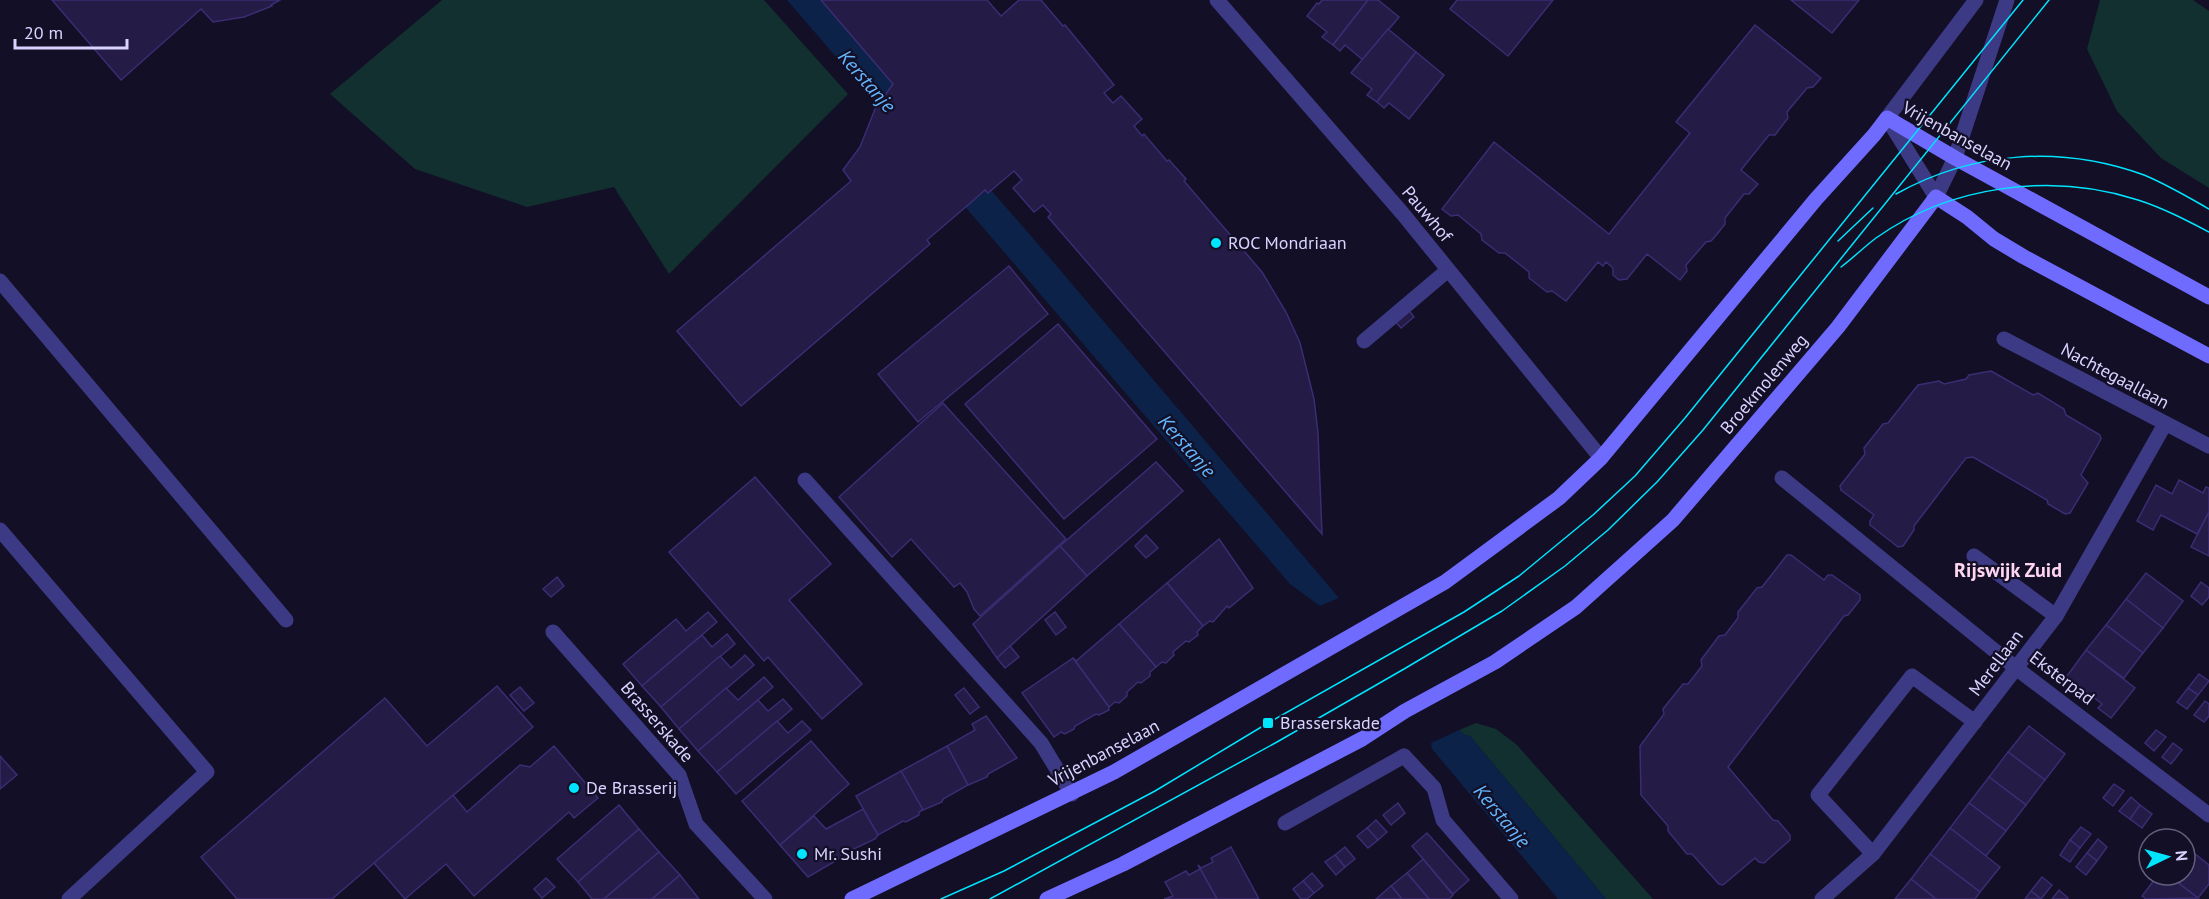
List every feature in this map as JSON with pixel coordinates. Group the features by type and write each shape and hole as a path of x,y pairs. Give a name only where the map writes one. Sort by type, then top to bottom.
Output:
{"main road":[{"name":"Vrijenbanselaan","path":"1887,118 1954,158 2209,297"},
{"path":"1601,458 1808,208 1887,118"},
{"name":"Vrijenbanselaan","path":"1936,197 1967,217 1994,239 2024,257 2209,356"},
{"name":"Broekmolenweg","path":"1047,899 1123,864 1352,744 1405,711 1495,662 1576,607 1673,520 1838,327 1936,197"},
{"name":"Vrijenbanselaan","path":"852,899 1114,772 1445,582 1559,498 1601,458"}],"street":[{"name":"Pauwhof","path":"1217,0 1403,214 1601,458"},
{"path":"1887,118 1976,0"},
{"name":"Broekmolenweg","path":"1936,197 1954,158 2007,0"},
{"name":"Vrijenbanselaan","path":"1887,118 1936,197"},
{"path":"1364,341 1448,270"},
{"path":"0,281 286,620"},
{"name":"Nachtegaallaan","path":"2004,339 2209,446"},
{"name":"Merellaan","path":"1822,899 1873,854 2056,616 2165,424"},
{"name":"Eksterpad","path":"1782,478 2016,668 2209,815"},
{"path":"805,480 1041,743 1072,794"},
{"path":"0,530 207,772 69,899"},
{"path":"1974,556 2056,616"},
{"name":"Brasserskade","path":"553,632 679,775 696,824 765,899"},
{"path":"1873,854 1818,795 1912,676 1975,722"},
{"path":"1285,823 1404,756 1434,788 1443,820 1504,896"}],"green space":[{"path":"442,0 764,0 848,94 669,274 614,187 527,207 415,169 330,94"},
{"path":"2100,0 2193,0 2209,11 2209,188 2161,158 2117,111 2087,49"},
{"path":"1476,723 1496,729 1517,745 1653,899 1606,899 1470,736 1459,730"}],"water":[{"name":"Kerstanje","path":"787,0 824,0 1032,237 1339,598 1459,730 1470,736 1606,899 1558,899 1432,749 1431,743 1423,732 1320,606 1290,584"}],"pier":[{"path":"1339,598 1459,730 1431,743 1320,606"}],"building":[{"path":"52,0 280,0 272,6 244,17 213,22 201,9 121,80"},
{"path":"821,0 987,0 1001,16 1019,0 1041,0 1063,26 1065,25 1114,85 1104,93 1113,103 1121,96 1142,119 1134,126 1186,179 1184,181 1262,272 1286,312 1300,343 1314,399 1318,433 1322,534 1048,217 1051,214 1043,205 1034,212 1013,188 1022,180 1014,171 988,193 985,190 927,240 930,244 741,406 677,331 851,181 843,170 860,147 875,109 893,84"},
{"path":"1322,0 1368,0 1333,45 1322,37 1327,32 1307,16"},
{"path":"1368,0 1378,0 1399,17 1363,60 1345,45 1340,51 1333,45"},
{"path":"1457,0 1553,0 1508,56 1450,9"},
{"path":"1791,0 1859,0 1832,33"},
{"path":"1755,25 1821,78 1813,87 1807,88 1787,112 1788,118 1775,135 1769,135 1741,170 1758,184 1749,194 1744,194 1725,218 1725,224 1718,233 1711,241 1706,242 1686,265 1687,271 1680,280 1647,254 1627,279 1619,280 1613,275 1613,268 1606,262 1603,266 1598,262 1566,301 1552,291 1547,292 1529,278 1529,272 1505,253 1499,253 1482,240 1481,234 1458,215 1451,216 1442,209 1494,142 1609,234 1690,133 1676,122"},
{"path":"1388,29 1416,52 1377,102 1367,95 1372,89 1351,73"},
{"path":"1416,52 1444,75 1409,119 1389,103 1384,108 1377,102"},
{"path":"1009,266 1048,314 918,422 878,374"},
{"path":"1407,308 1414,317 1401,328 1393,319"},
{"path":"1058,324 1157,439 1064,519 965,404"},
{"path":"1991,371 2033,395 2038,393 2064,409 2066,415 2100,435 2101,439 2081,475 2088,483 2070,513 2065,514 2048,504 2047,500 1973,457 1966,458 1914,526 1914,530 1903,546 1898,547 1870,525 1874,515 1841,490 1840,486 1865,454 1864,448 1883,424 1888,423 1918,385 1939,381 1944,384 1966,379 1969,375"},
{"path":"943,403 1066,539 980,616 960,583 954,587 911,539 892,557 839,497"},
{"path":"1156,462 1183,491 1087,576 1060,546"},
{"path":"755,477 831,564 789,600 862,684 822,719 768,657 764,661 669,552"},
{"path":"2179,480 2203,493 2206,487 2209,488 2209,512 2197,534 2161,515 2153,530 2137,521 2156,485 2172,494"},
{"path":"2209,512 2209,556 2191,547"},
{"path":"1146,535 1158,548 1146,558 1135,546"},
{"path":"1219,539 1253,588 1229,608 1227,606 1213,622 1210,621 1203,626 1167,583"},
{"path":"1060,546 1087,576 997,658 973,624"},
{"path":"1787,555 1791,555 1824,580 1828,575 1832,575 1860,595 1860,600 1848,615 1844,616 1728,767 1773,820 1778,821 1790,835 1790,840 1764,863 1755,858 1723,885 1719,884 1692,854 1687,854 1668,831 1668,826 1641,795 1640,746 1664,714 1663,709 1683,684 1688,684 1702,666 1701,660 1719,636 1725,635 1738,618 1738,612 1757,588 1762,587"},
{"path":"2146,573 2183,601 2163,628 2126,599"},
{"path":"557,577 564,586 551,597 543,589"},
{"path":"2201,582 2209,588 2209,597 2202,605 2191,596"},
{"path":"1167,583 1203,626 1197,632 1198,635 1173,652 1174,655 1166,663 1162,662 1156,667 1119,624"},
{"path":"2126,599 2163,628 2143,653 2106,625"},
{"path":"708,612 717,622 642,686 623,664 676,619 686,631"},
{"path":"1055,612 1066,627 1056,635 1045,620"},
{"path":"1119,624 1156,667 1150,672 1150,676 1141,683 1138,682 1127,692 1127,696 1119,703 1115,702 1109,707 1073,658 1076,661"},
{"path":"2106,625 2143,653 2124,678 2086,650"},
{"path":"727,634 735,644 661,707 642,686 702,635 712,647"},
{"path":"1010,646 1019,657 1005,668 997,658"},
{"path":"2086,650 2135,688 2111,718 2098,708 2102,704 2067,676"},
{"path":"745,655 754,665 679,729 661,707 720,656 731,668"},
{"path":"1073,658 1109,710 1099,715 1096,714 1065,734 1061,732 1054,737 1022,693"},
{"path":"2199,674 2209,681 2198,695 2188,688"},
{"path":"764,677 773,687 698,751 679,729 726,688 738,700"},
{"path":"497,686 533,727 332,899 237,899 201,857 385,698 427,746"},
{"path":"520,687 534,703 524,711 510,695"},
{"path":"964,688 979,707 970,714 955,695"},
{"path":"2188,688 2198,695 2187,709 2177,702"},
{"path":"783,699 792,709 717,772 698,751 758,700 768,711"},
{"path":"2205,701 2209,704 2209,716 2204,722 2194,715"},
{"path":"986,716 1017,758 988,774 987,777 968,785 947,746 975,730 972,724"},
{"path":"777,721 788,733 802,721 811,730 736,794 717,772"},
{"path":"2029,726 2065,754 2045,780 2008,752"},
{"path":"2156,730 2166,737 2154,751 2145,743"},
{"path":"811,741 849,784 780,845 742,801"},
{"path":"2173,743 2182,750 2171,764 2162,757"},
{"path":"554,746 598,798 574,818 569,812 474,896 446,864 405,899 374,863 453,795 467,812 520,765 530,767"},
{"path":"947,746 968,785 943,799 942,802 923,810 901,771"},
{"path":"2008,752 2045,780 2026,805 1989,777"},
{"path":"0,756 17,775 0,789"},
{"path":"901,771 923,810 919,812 919,815 878,835 856,796"},
{"path":"1989,777 2026,805 2006,831 1969,803"},
{"path":"2114,784 2124,791 2113,806 2103,798"},
{"path":"2131,797 2140,805 2130,819 2119,811"},
{"path":"1398,803 1405,813 1391,825 1383,815"},
{"path":"1969,803 2006,831 1986,856 1950,828"},
{"path":"619,805 639,829 578,882 557,859"},
{"path":"2140,805 2152,814 2143,827 2130,819"},
{"path":"863,809 878,835 875,839 843,854 844,856 808,877 780,845 814,816 826,829"},
{"path":"1376,820 1387,832 1378,840 1367,828"},
{"path":"2081,827 2091,834 2080,848 2070,840"},
{"path":"1367,828 1378,840 1368,848 1357,836"},
{"path":"1950,828 2000,867 1980,892 1930,854"},
{"path":"639,829 659,852 604,899 592,899 578,882"},
{"path":"1427,833 1469,880 1453,894 1412,846"},
{"path":"2098,839 2107,847 2097,861 2087,853"},
{"path":"2070,840 2080,848 2070,862 2060,855"},
{"path":"1231,847 1259,899 1217,899 1198,865 1201,868 1213,862 1211,858"},
{"path":"1345,847 1355,859 1345,867 1335,855"},
{"path":"659,852 680,875 652,899 604,899"},
{"path":"2087,853 2097,861 2086,875 2076,867"},
{"path":"1930,854 1980,892 1975,899 1936,899 1911,879"},
{"path":"1335,855 1345,867 1336,875 1325,862"},
{"path":"2197,856 2209,865 2209,884 2198,898 2184,887 2197,887"},
{"path":"1423,859 1453,895 1449,899 1429,899 1407,873"},
{"path":"1198,865 1217,899 1164,899 1173,896 1165,882 1186,871 1189,875 1200,869"},
{"path":"1312,873 1323,886 1314,893 1303,881"},
{"path":"1407,873 1429,899 1402,899 1391,886"},
{"path":"680,875 699,899 652,899"},
{"path":"2042,877 2052,885 2041,899 2031,891"},
{"path":"546,878 555,887 542,898 534,889"},
{"path":"1911,879 1936,899 1895,899"},
{"path":"1303,881 1314,893 1307,899 1301,899 1293,889"},
{"path":"1391,886 1402,899 1376,899"},
{"path":"2149,887 2184,887 2198,898 2146,899 2142,896"},
{"path":"2059,890 2068,898 2067,899 2052,899"},
{"path":"2031,891 2041,899 2025,899"}],"tram line":[{"path":"941,899 1004,871 1155,791 1268,723 1464,612 1519,576 1593,515 1635,476 1685,418 2023,0"},
{"path":"990,899 1277,742 1502,611 1565,566 1608,530 1657,482 1703,430 2049,0"},
{"path":"1896,194 1925,180 1986,161 2049,156 2113,165 2144,175 2209,209"},
{"path":"1841,267 1876,238 1905,220 1969,195 2003,189 2037,186 2105,191 2156,207 2209,232"},
{"path":"1838,241 1873,208"}],"place":[{"name":"ROC Mondriaan","path":"1216,243"},
{"name":"Brasserskade","path":"1268,723"},
{"name":"De Brasserij","path":"574,788"},
{"name":"Mr. Sushi","path":"802,854"}],"district":[{"name":"Rijswijk Zuid","path":"2008,570"}]}
